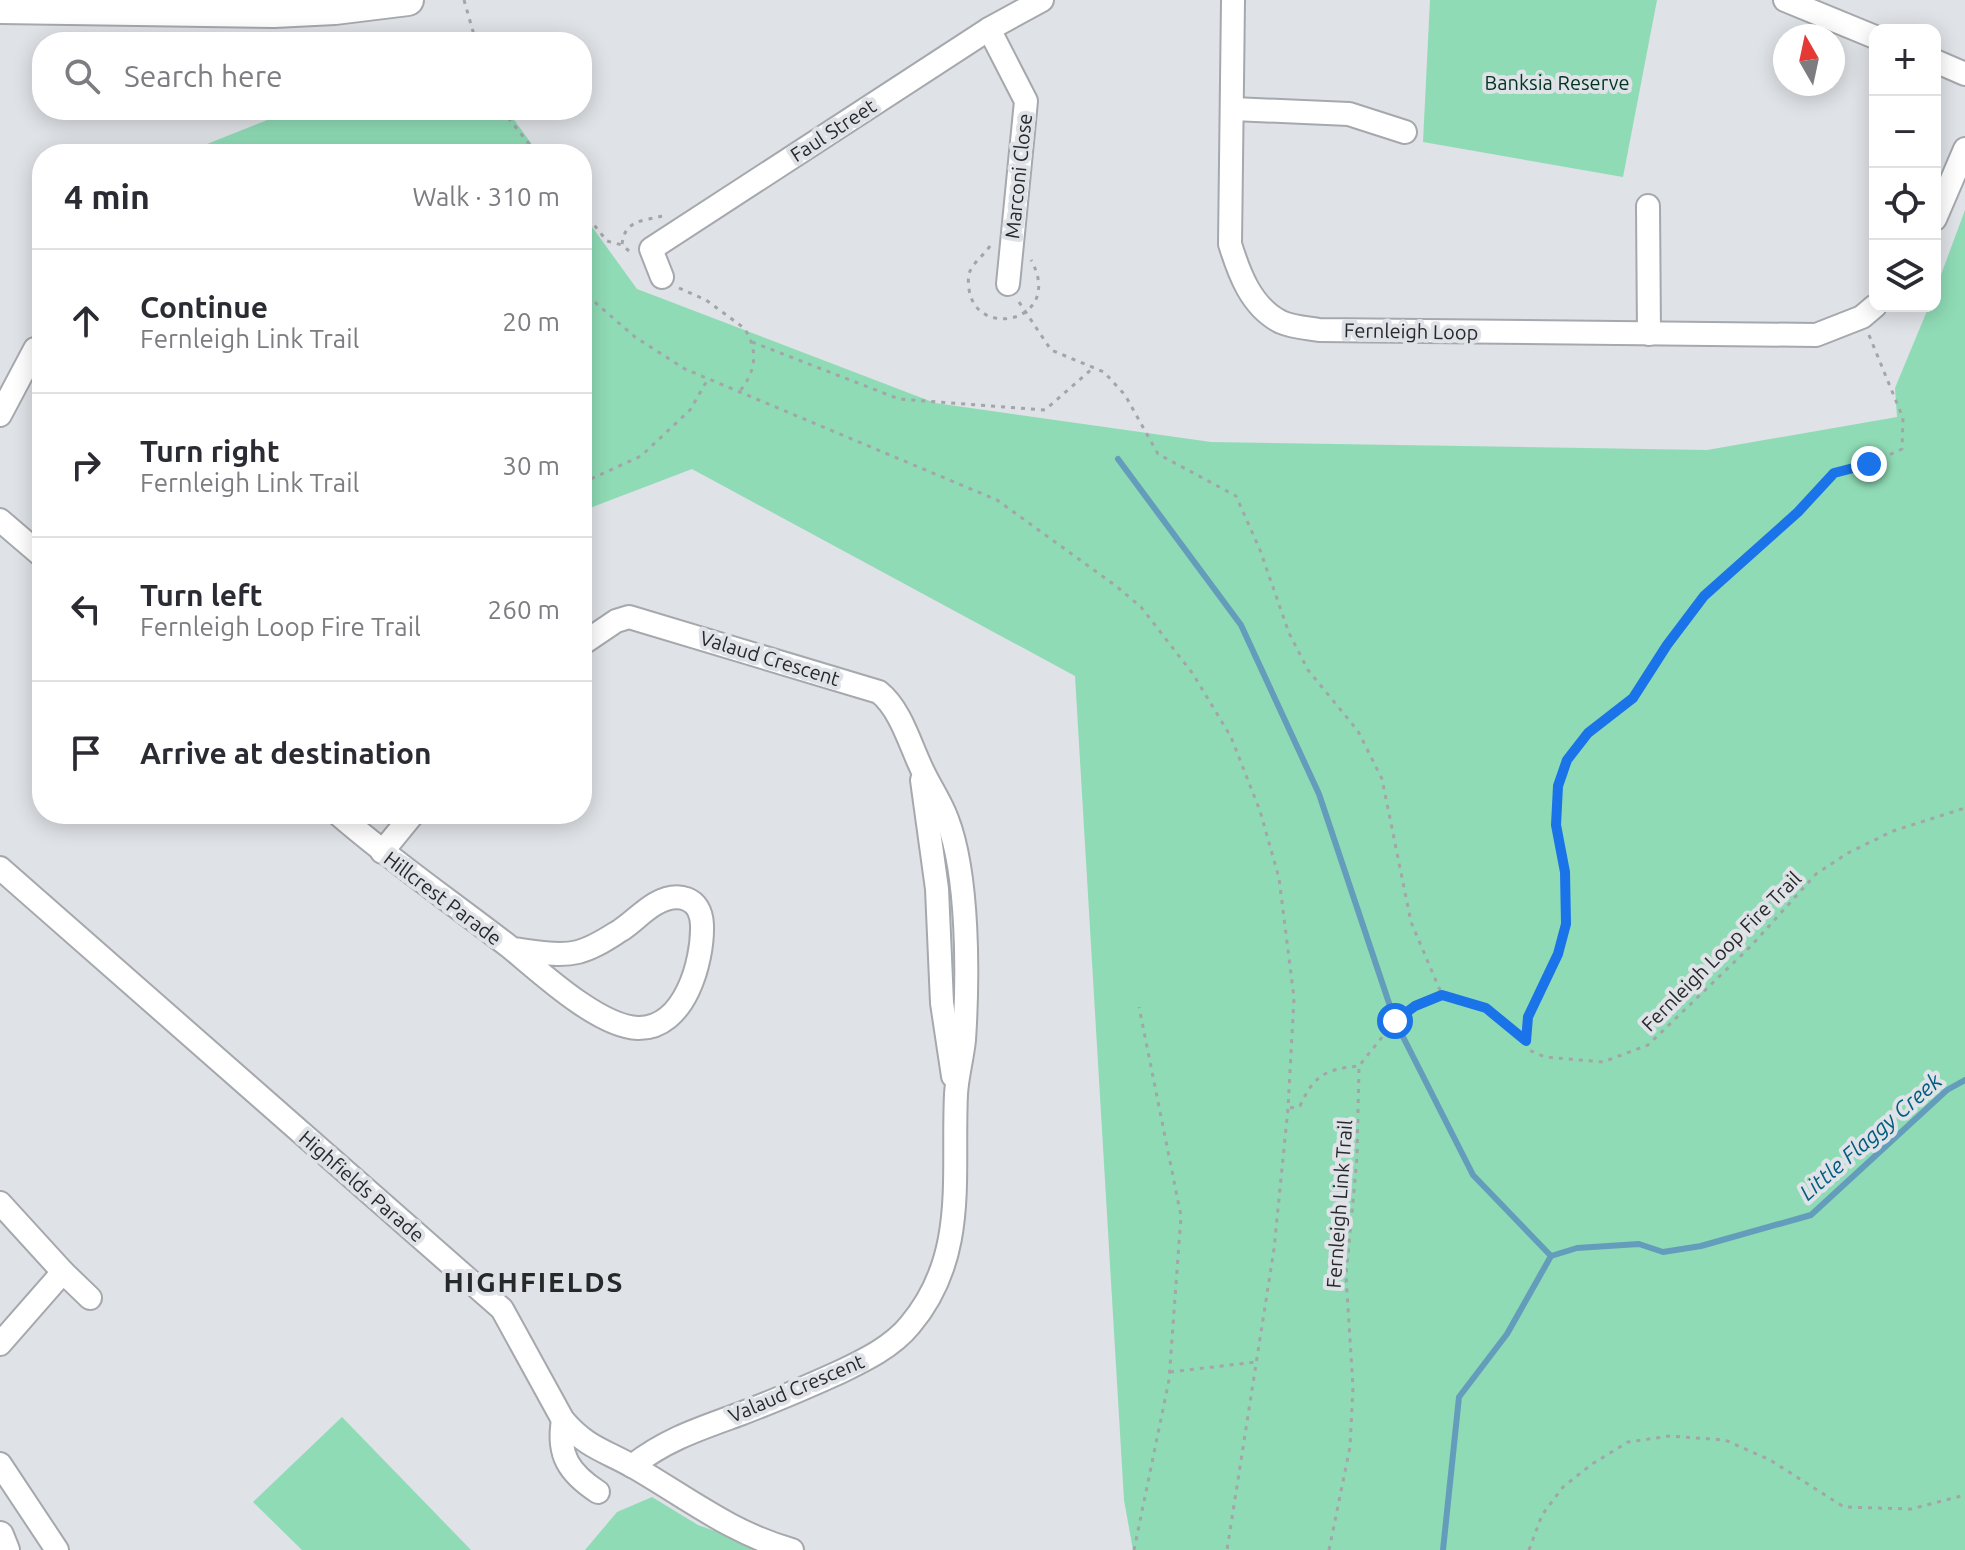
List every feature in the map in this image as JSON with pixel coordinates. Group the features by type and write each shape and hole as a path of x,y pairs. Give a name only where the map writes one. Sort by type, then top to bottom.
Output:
{"highway":[{"path":"19,5 274,12 335,9 408,0"}],"main road":[{"path":"0,1535 6,1550"}],"street":[{"name":"Faul Street","path":"662,277 651,249 989,29 1042,0"},
{"name":"Fernleigh Loop","path":"1233,0 1230,244 1240,278 1258,302 1281,322 1319,330 1816,335 1868,311"},
{"path":"1785,0 1869,35"},
{"name":"Marconi Close","path":"989,29 1026,101 1008,284"},
{"path":"1941,64 1965,74"},
{"path":"1233,109 1349,114 1405,132"},
{"path":"1941,205 1965,149"},
{"path":"1648,206 1649,334"},
{"path":"0,415 32,355"},
{"path":"0,520 32,547"},
{"name":"Valaud Crescent","path":"592,637 616,621 629,617 870,688 885,698 908,735 921,769 937,889 948,1053 956,1092 955,1214 950,1244 927,1301 908,1327 879,1351 847,1369 799,1391 667,1441 632,1466"},
{"name":"Hillcrest Parade","path":"350,824 382,852 512,949 548,981 621,1024 638,1028 666,1019 680,1005 687,993 701,941 701,915 698,905 691,899 673,898 658,902 612,936 579,952 564,954 512,949"},
{"path":"382,852 405,824"},
{"name":"Highfields Parade","path":"0,868 502,1309 563,1420 576,1435 593,1448 632,1466 743,1533 792,1550"},
{"path":"0,1203 90,1298"},
{"path":"0,1344 63,1272"},
{"path":"563,1420 561,1450 571,1469 598,1492"},
{"path":"0,1464 57,1550"}],"path":[{"path":"464,0 473,32"},
{"path":"510,120 529,144"},
{"path":"592,222 607,241 622,245"},
{"path":"662,277 706,300 744,328 752,342 754,357 752,373 739,392"},
{"path":"1008,284 1051,350 1104,372 1125,395 1158,454 1236,496 1260,550 1289,633 1308,670 1358,731 1382,779 1411,922 1442,995"},
{"path":"592,300 635,337 685,369 997,500 1116,586 1157,625 1193,674 1231,737 1260,811 1279,878 1294,998 1288,1108 1274,1249 1227,1550"},
{"path":"1526,1041 1528,1017 1558,954 1566,924 1565,872 1556,825 1558,786 1567,760 1588,733 1633,698 1704,596 1798,512 1834,473 1869,464 1902,449 1903,418 1868,311"},
{"path":"752,342 899,399 1016,408 1045,410 1094,368"},
{"path":"592,478 641,456 690,410 708,379"},
{"name":"Fernleigh Loop Fire Trail","path":"1526,1041 1529,1050 1545,1057 1603,1062 1648,1045 1751,946 1816,874 1848,853 1893,831 1965,808"},
{"path":"1288,1108 1300,1106 1309,1086 1334,1069 1359,1066 1395,1021 1415,1006 1442,995 1486,1008 1526,1041"},
{"path":"1134,1550 1140,1533 1170,1372 1181,1216 1139,1007"},
{"name":"Fernleigh Link Trail","path":"1329,1550 1350,1447 1353,1387 1346,1276 1357,1158 1359,1066"},
{"path":"1170,1372 1256,1362"},
{"path":"1529,1550 1542,1515 1563,1487 1592,1464 1628,1442 1670,1436 1725,1440 1770,1460 1844,1507 1911,1509 1965,1495"}],"green space":[{"name":"Banksia Reserve","path":"1430,0 1657,0 1623,177 1423,142"},
{"path":"267,120 514,120 532,144 207,144"},
{"path":"1965,210 1965,1550 1133,1550 1124,1500 1075,676 692,469 592,507 592,227 637,289 935,403 1211,442 1707,450 1897,417 1895,388 1927,312 1941,312 1941,275"},
{"path":"342,1417 471,1550 302,1550 253,1502"},
{"path":"652,1497 698,1525 768,1550 585,1550 617,1512"}],"waterway":[{"path":"1118,459 1241,625 1319,794 1395,1021 1473,1175 1551,1256"},
{"name":"Little Flaggy Creek","path":"1443,1550 1459,1397 1507,1334 1551,1256 1577,1248 1639,1244 1663,1252 1701,1246 1811,1215 1947,1090 1965,1080"}],"district":[{"name":"HIGHFIELDS","path":"534,1281"}],"route":[{"path":"1395,1021 1415,1006 1442,995 1486,1008 1526,1041 1528,1017 1558,954 1566,924 1565,872 1556,825 1558,786 1567,760 1588,733 1633,698 1704,596 1798,512 1834,473 1869,464"}]}
